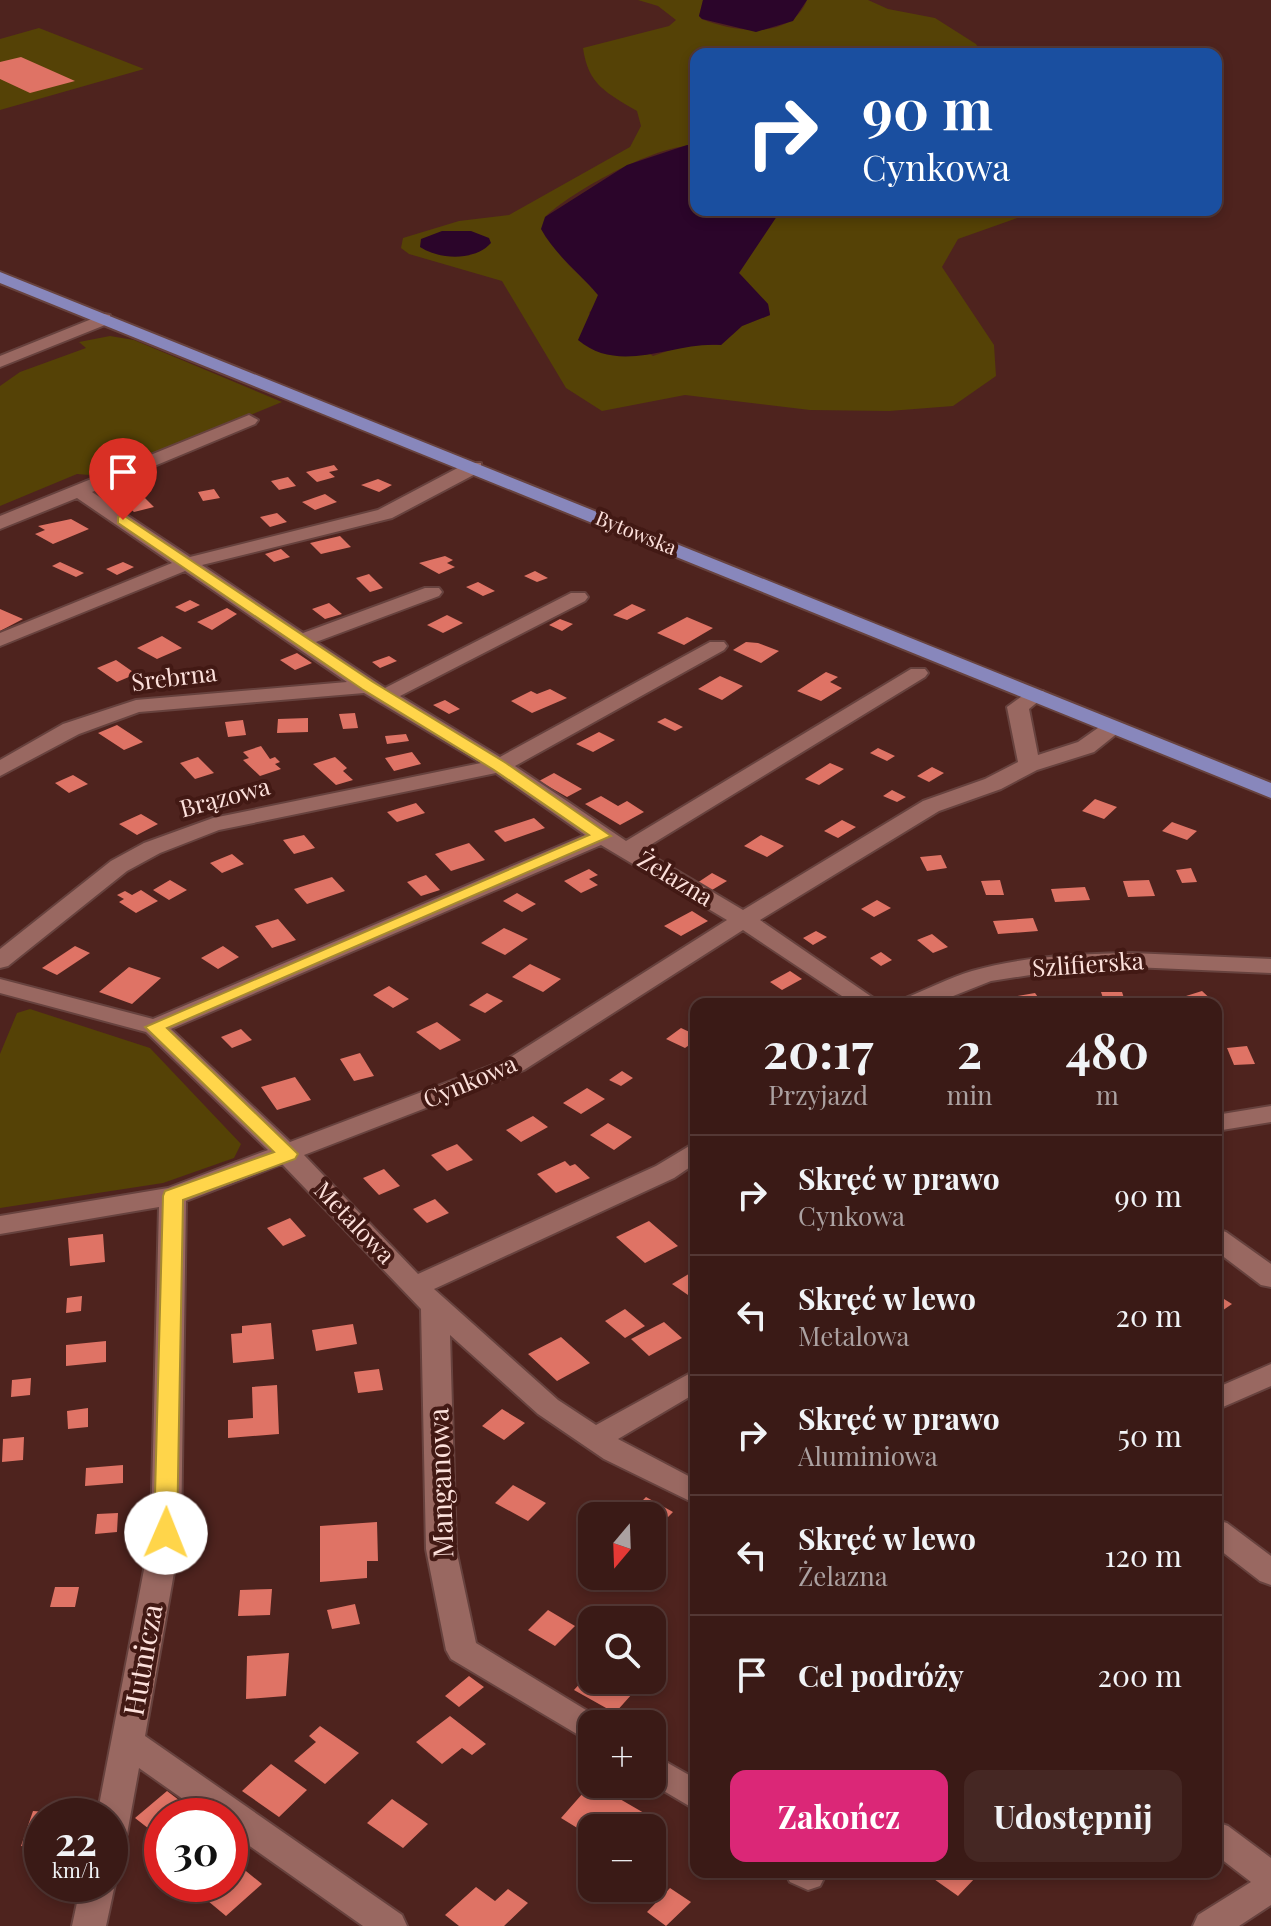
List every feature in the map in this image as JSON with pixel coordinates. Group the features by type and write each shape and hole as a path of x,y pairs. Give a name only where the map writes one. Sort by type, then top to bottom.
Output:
{"main road":[{"name":"Bytowska","path":"0,277 1271,791"}],"street":[{"path":"0,362 104,319"},
{"path":"0,523 249,420"},
{"path":"0,640 189,563 385,514 474,467"},
{"name":"Żelazna","path":"79,491 376,691 500,766 602,836 745,921 861,998"},
{"path":"303,640 432,592"},
{"path":"376,691 578,597"},
{"name":"Brązowa","path":"0,961 119,866 152,848 213,825 500,766 717,646"},
{"path":"626,850 918,673"},
{"name":"Srebrna","path":"0,769 71,729 136,706 376,691"},
{"path":"1029,765 1018,707 1036,695"},
{"name":"Cynkowa","path":"0,1225 173,1196 515,1065 931,806 993,784 1029,765 1086,747 1113,728"},
{"path":"155,1027 602,836"},
{"name":"Szlifierska","path":"927,998 992,973 1074,963 1170,961 1271,966"},
{"name":"Metalowa","path":"4,995 155,1027 288,1154 425,1296 548,1407 595,1439 690,1490"},
{"path":"1222,1122 1271,1114"},
{"path":"425,1296 665,1172 690,1154"},
{"name":"Hutnicza","path":"118,1798 166,1533 173,1196"},
{"path":"1222,1242 1271,1278"},
{"name":"Manganowa","path":"425,1296 441,1549 462,1650 578,1721"},
{"path":"1222,1397 1271,1374"},
{"path":"595,1439 690,1384"},
{"path":"1222,1536 1271,1573"},
{"path":"129,1743 390,1926"},
{"path":"666,1776 690,1792"},
{"path":"1222,1840 1271,1877"},
{"path":"1210,1926 1271,1887"},
{"path":"89,1926 94,1902"}],"shaded area":[{"path":"638,0 703,0 699,16 702,19 745,30 760,30 788,22 799,13 807,0 868,0 888,9 935,18 978,48 690,48 690,146 639,160 595,182 545,217 547,230 557,251 598,295 597,303 589,313 653,356 685,345 721,345 742,326 770,315 768,304 739,273 777,216 1023,216 958,239 942,267 994,345 996,376 953,406 889,411 810,410 685,395 602,411 566,388 502,281 409,254 401,248 403,238 459,221 509,215 630,147 641,126 637,111 608,93 594,79 583,48 669,26 676,20 658,6"},
{"path":"703,0 807,0 793,21 756,32 702,19 699,16"},
{"path":"39,28 144,69 0,110 0,39"},
{"path":"690,145 690,216 777,216 739,273 768,304 770,315 742,326 721,345 629,356 595,350 578,340 598,295 561,256 541,229 545,217 627,165"},
{"path":"442,231 471,231 489,238 491,243 476,253 457,257 420,247 421,239"},
{"path":"110,336 134,340 282,402 102,476 77,474 0,506 0,386 20,372 86,348 79,342"},
{"path":"30,1009 150,1048 241,1144 234,1158 163,1183 0,1208 0,1054 17,1013"}],"building":[{"path":"21,57 75,81 30,93 0,79 0,62"},
{"path":"334,465 338,470 329,472 335,477 317,482 306,472"},
{"path":"288,477 296,486 279,490 271,481"},
{"path":"378,479 392,485 379,492 361,485"},
{"path":"214,489 220,498 203,501 198,492"},
{"path":"325,494 337,502 315,510 302,502"},
{"path":"145,498 154,507 134,512 124,503"},
{"path":"277,513 287,522 270,527 260,517"},
{"path":"71,519 89,529 53,544 35,534 45,530 38,526"},
{"path":"340,536 351,547 321,554 310,543"},
{"path":"281,549 290,557 274,562 265,554"},
{"path":"445,556 453,560 447,563 455,567 439,574 419,563"},
{"path":"60,562 84,573 76,577 52,566"},
{"path":"123,562 134,567 117,575 106,569"},
{"path":"535,571 548,578 537,582 524,576"},
{"path":"369,574 383,588 370,592 356,578"},
{"path":"478,582 495,591 483,596 466,587"},
{"path":"190,600 200,605 185,612 175,607"},
{"path":"329,603 342,614 325,619 312,609"},
{"path":"632,604 646,610 627,620 613,615"},
{"path":"227,608 237,614 212,630 197,622"},
{"path":"0,609 23,619 0,631"},
{"path":"447,615 463,623 443,633 427,625"},
{"path":"687,617 713,628 684,645 657,633"},
{"path":"560,619 573,624 562,631 549,625"},
{"path":"162,636 182,648 157,659 137,648"},
{"path":"746,642 779,651 761,663 733,650"},
{"path":"297,653 312,663 295,670 280,660"},
{"path":"389,656 397,661 380,668 372,662"},
{"path":"116,660 136,674 117,682 97,668"},
{"path":"826,672 838,677 830,682 842,688 821,701 797,691"},
{"path":"720,676 743,686 722,700 698,689"},
{"path":"550,689 567,698 532,713 511,701 531,691 537,694"},
{"path":"445,700 460,709 449,714 433,705"},
{"path":"355,713 358,728 343,729 339,714"},
{"path":"308,718 308,732 277,733 278,719"},
{"path":"665,718 683,727 675,731 657,722"},
{"path":"243,720 246,735 228,737 225,722"},
{"path":"117,725 143,742 124,750 98,733"},
{"path":"599,732 615,740 593,752 576,744"},
{"path":"406,734 409,741 387,744 385,736"},
{"path":"261,746 270,759 275,757 280,762 275,764 281,769 260,776 243,760 249,758 243,752"},
{"path":"878,748 895,756 887,761 870,753"},
{"path":"412,752 421,764 394,771 385,758"},
{"path":"198,757 214,773 195,779 180,763"},
{"path":"335,757 347,768 343,771 353,780 336,785 313,764"},
{"path":"830,763 844,769 819,785 805,779"},
{"path":"932,767 944,773 929,782 917,776"},
{"path":"554,773 582,789 567,797 539,781"},
{"path":"73,775 88,784 69,793 55,783"},
{"path":"892,790 906,797 897,802 883,796"},
{"path":"601,796 618,806 627,801 644,812 620,825 585,804"},
{"path":"1095,799 1117,807 1104,819 1082,811"},
{"path":"416,803 425,813 397,822 387,812"},
{"path":"141,814 158,824 137,835 119,824"},
{"path":"534,818 545,828 505,842 494,831"},
{"path":"842,820 856,827 838,838 824,831"},
{"path":"1172,822 1197,831 1187,840 1162,831"},
{"path":"304,835 315,848 294,854 283,840"},
{"path":"761,835 784,846 767,857 744,846"},
{"path":"469,843 485,860 451,871 435,854"},
{"path":"232,854 244,864 222,873 210,863"},
{"path":"941,855 947,868 927,871 920,857"},
{"path":"1191,868 1197,882 1182,883 1176,870"},
{"path":"589,869 598,875 589,879 598,885 581,893 564,881"},
{"path":"712,873 727,881 712,890 697,883"},
{"path":"426,875 440,890 421,896 407,882"},
{"path":"332,877 345,891 307,904 294,889"},
{"path":"170,880 187,890 169,900 153,890"},
{"path":"1000,880 1004,895 986,895 981,881"},
{"path":"1149,880 1155,896 1128,897 1123,881"},
{"path":"1085,887 1090,900 1055,902 1051,889"},
{"path":"141,890 158,901 136,913 119,902 124,899 117,895 125,891 132,895"},
{"path":"517,893 536,904 522,912 503,901"},
{"path":"877,900 891,908 874,917 861,909"},
{"path":"692,911 708,921 681,936 664,926"},
{"path":"1033,918 1038,931 998,934 993,921"},
{"path":"278,919 296,940 272,948 255,926"},
{"path":"504,928 528,939 505,955 481,943"},
{"path":"816,931 827,937 813,945 803,938"},
{"path":"932,934 948,947 933,953 917,940"},
{"path":"75,946 90,953 57,975 42,968"},
{"path":"223,946 239,957 218,969 201,958"},
{"path":"881,952 892,960 881,966 870,958"},
{"path":"530,964 561,979 543,992 512,977"},
{"path":"129,967 161,978 132,1004 99,992"},
{"path":"790,971 802,979 782,990 770,982"},
{"path":"389,986 409,999 393,1008 373,995"},
{"path":"1202,991 1210,998 1188,998 1186,996"},
{"path":"1101,992 1122,992 1124,998 1103,998"},
{"path":"487,993 503,1001 485,1013 469,1005"},
{"path":"1035,993 1039,998 1012,998"},
{"path":"437,1022 461,1040 440,1050 416,1032"},
{"path":"681,1028 690,1032 690,1044 685,1048 666,1039"},
{"path":"241,1029 252,1040 232,1048 221,1037"},
{"path":"1247,1046 1255,1064 1234,1065 1227,1048"},
{"path":"360,1053 374,1076 354,1081 340,1059"},
{"path":"622,1071 633,1078 621,1086 609,1080"},
{"path":"295,1077 311,1100 277,1110 261,1087"},
{"path":"587,1088 605,1099 581,1114 563,1103"},
{"path":"533,1116 548,1127 521,1142 506,1130"},
{"path":"608,1123 632,1137 614,1150 590,1135"},
{"path":"457,1144 473,1160 447,1171 431,1155"},
{"path":"565,1161 570,1166 575,1164 590,1178 556,1193 537,1174"},
{"path":"384,1169 400,1186 379,1195 363,1178"},
{"path":"435,1199 449,1213 427,1223 413,1209"},
{"path":"290,1218 306,1236 283,1246 267,1228"},
{"path":"649,1221 678,1246 645,1263 616,1237"},
{"path":"103,1234 105,1262 70,1266 68,1238"},
{"path":"690,1273 690,1294 672,1284"},
{"path":"82,1296 81,1311 66,1313 67,1298"},
{"path":"1222,1298 1232,1304 1222,1311"},
{"path":"625,1309 645,1326 625,1338 605,1321"},
{"path":"664,1322 682,1338 649,1356 631,1339"},
{"path":"271,1323 274,1359 233,1363 231,1334 242,1333 242,1326"},
{"path":"353,1324 357,1344 316,1351 312,1330"},
{"path":"561,1337 590,1363 557,1381 528,1354"},
{"path":"106,1341 106,1362 66,1366 66,1345"},
{"path":"379,1369 383,1390 358,1393 354,1372"},
{"path":"31,1378 30,1395 11,1397 12,1380"},
{"path":"277,1385 279,1434 228,1438 228,1420 253,1418 252,1387"},
{"path":"88,1408 88,1427 68,1429 67,1411"},
{"path":"502,1409 525,1423 504,1440 482,1426"},
{"path":"24,1437 23,1460 2,1462 3,1439"},
{"path":"123,1465 123,1483 85,1486 86,1468"},
{"path":"513,1485 546,1503 528,1521 495,1503"},
{"path":"118,1513 117,1532 95,1534 97,1514"},
{"path":"377,1522 378,1561 367,1561 367,1578 320,1582 320,1526"},
{"path":"55,1587 79,1587 75,1607 50,1607"},
{"path":"272,1589 270,1615 238,1616 240,1590"},
{"path":"355,1604 360,1624 332,1629 327,1610"},
{"path":"548,1610 575,1626 555,1646 528,1630"},
{"path":"289,1653 286,1696 246,1699 247,1656"},
{"path":"469,1676 484,1687 459,1707 445,1696"},
{"path":"581,1694 632,1694 618,1710 610,1710"},
{"path":"450,1716 486,1744 472,1755 462,1748 442,1764 416,1742"},
{"path":"320,1726 359,1753 325,1784 294,1761 316,1742 309,1736"},
{"path":"271,1764 307,1790 279,1817 242,1791"},
{"path":"167,1791 176,1798 159,1798"},
{"path":"579,1798 618,1798 646,1814 578,1814 578,1828 561,1818"},
{"path":"392,1799 428,1824 403,1848 367,1823"},
{"path":"144,1810 144,1825 135,1818"},
{"path":"248,1873 262,1884 248,1896"},
{"path":"932,1878 975,1878 958,1896"},
{"path":"476,1887 495,1901 508,1889 528,1903 504,1926 459,1926 445,1915"},
{"path":"670,1888 691,1902 666,1926 647,1912 657,1902 666,1902 666,1892"},
{"path":"209,1902 242,1902 226,1916"}],"route":[{"path":"123,520 368,686 500,766 602,836 155,1027 288,1154 173,1196 166,1533"}]}
